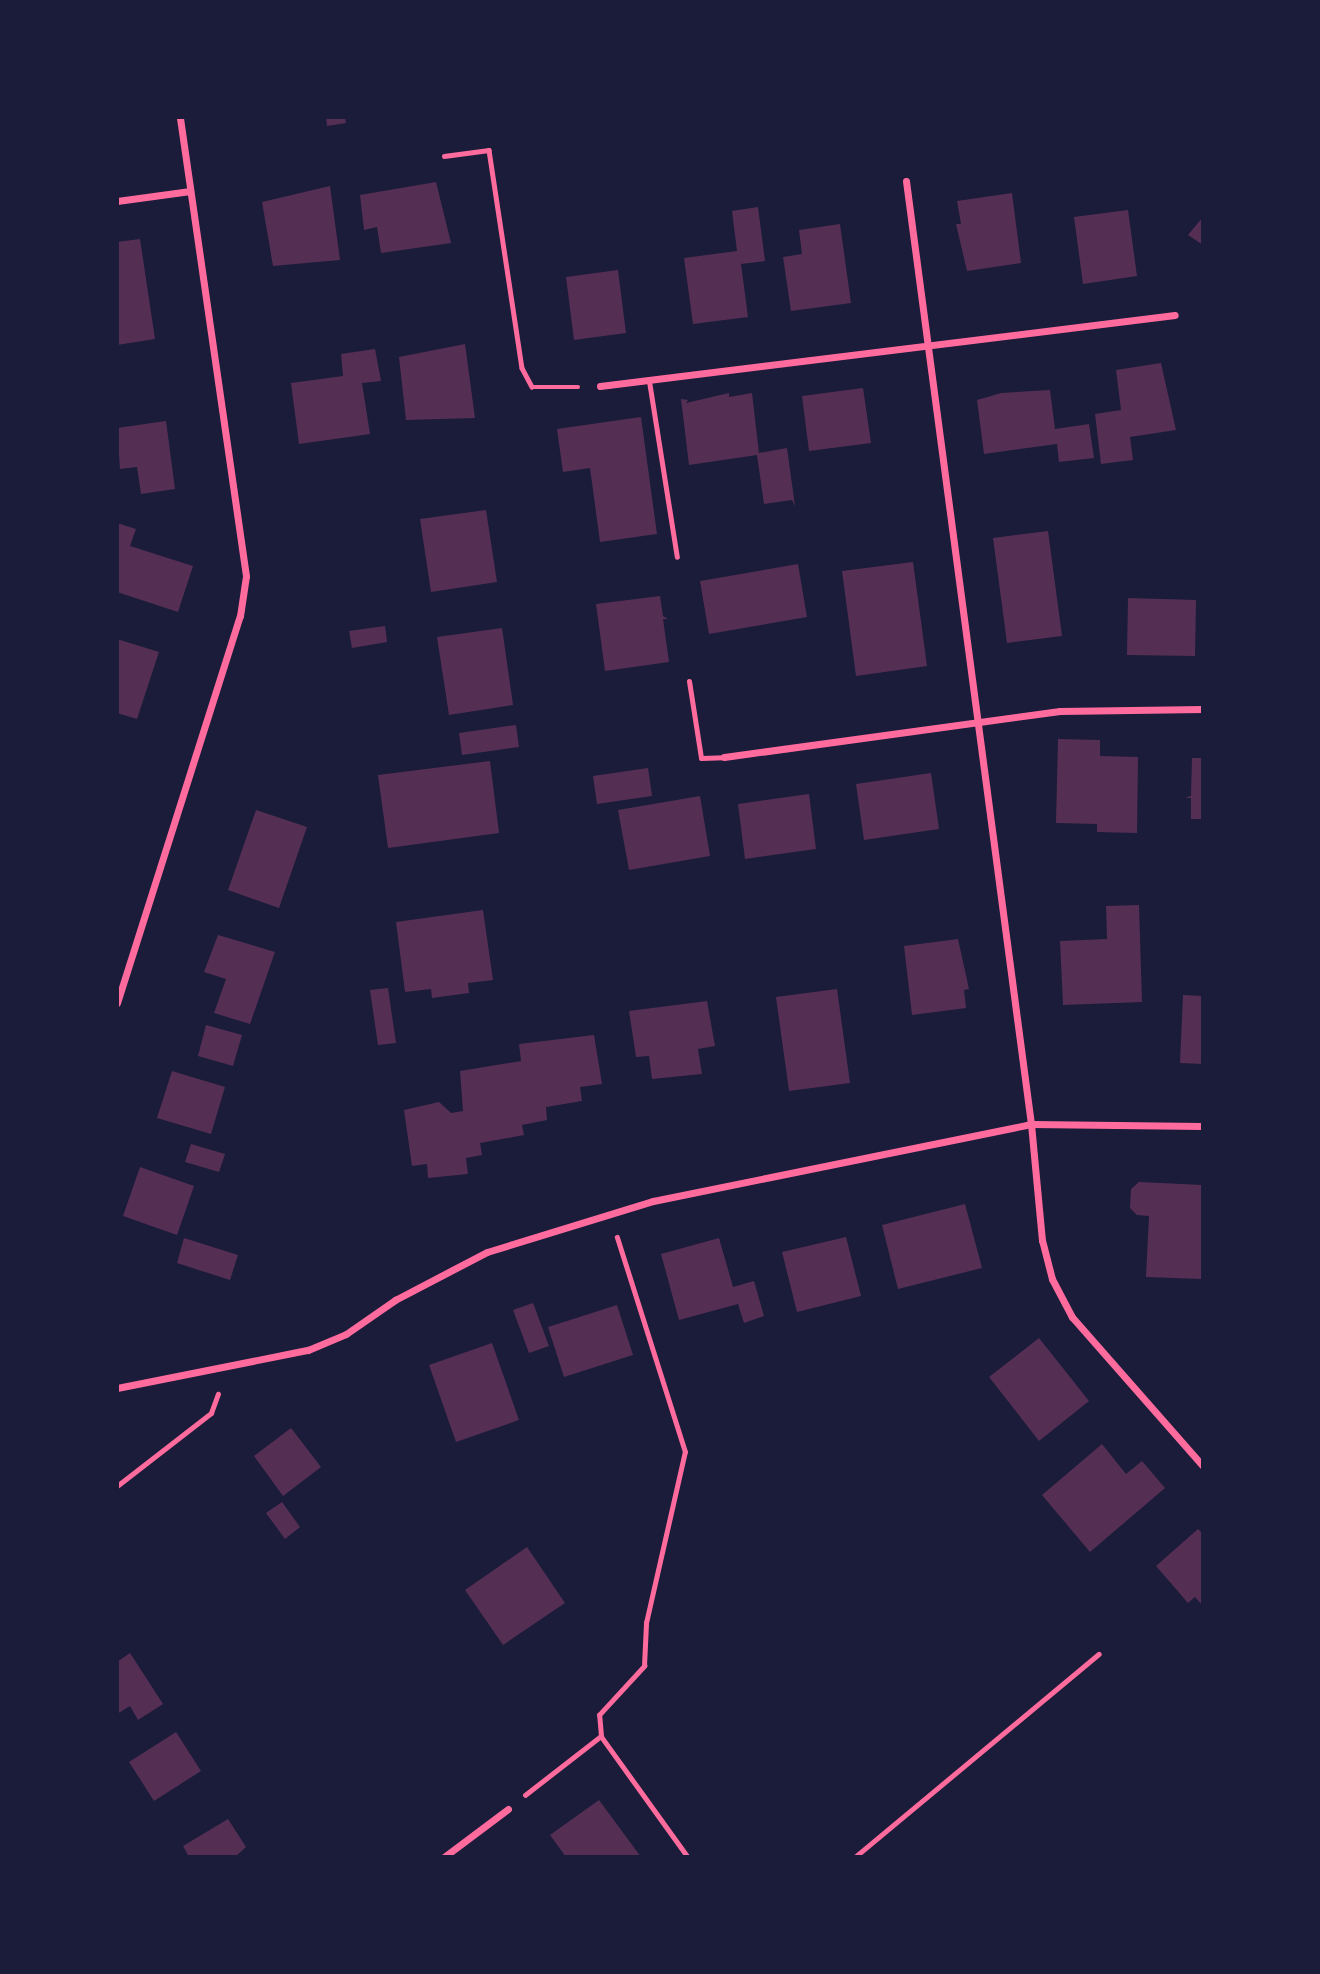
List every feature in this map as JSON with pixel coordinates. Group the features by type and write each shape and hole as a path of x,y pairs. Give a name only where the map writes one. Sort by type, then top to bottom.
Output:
{"street":[{"path":"117,1003 240,616 246,576 180,117"},
{"path":"906,181 1031,1124 1037,1213 1052,1279 1072,1317 1203,1466"},
{"path":"117,201 190,191"},
{"path":"600,386 928,348 1175,315"},
{"path":"724,757 1060,711 1203,709"},
{"path":"117,1388 308,1350 346,1334 395,1300 487,1252 612,1212 914,1144 1031,1124 1203,1126"},
{"path":"444,1857 508,1809"}],"lane":[{"path":"649,381 677,557"},
{"path":"689,681 701,758 724,757"}],"path":[{"path":"444,156 489,150 493,161 522,368 532,387 600,386"},
{"path":"612,1212 620,1257 685,1452 646,1623 645,1666 599,1715 601,1736 688,1857"},
{"path":"117,1486 211,1413 228,1367"},
{"path":"855,1857 1098,1654"},
{"path":"508,1809 601,1736"}],"building":[{"path":"326,117 345,117 346,123 327,126"},
{"path":"436,182 451,243 381,253 377,227 364,230 360,195"},
{"path":"330,186 340,260 273,266 262,202"},
{"path":"1012,193 1021,263 967,271 956,224 961,224 957,201"},
{"path":"758,207 765,261 741,264 748,317 693,324 684,258 737,251 732,211"},
{"path":"1128,210 1137,276 1083,284 1074,217"},
{"path":"1203,217 1203,245 1188,235"},
{"path":"840,224 851,303 791,311 783,257 802,254 799,230"},
{"path":"140,239 155,339 117,345 117,242"},
{"path":"618,270 626,333 574,340 566,277"},
{"path":"465,344 475,418 406,420 399,357"},
{"path":"375,349 381,381 362,383 370,434 299,444 291,383 343,376 341,354"},
{"path":"1161,363 1176,430 1130,437 1133,460 1101,464 1095,414 1121,410 1116,370"},
{"path":"863,388 871,443 809,451 802,396"},
{"path":"1050,390 1055,429 1089,424 1094,458 1059,462 1057,444 984,454 977,400 1001,393"},
{"path":"729,393 729,397 752,393 759,453 787,448 795,506 792,500 764,504 757,455 689,465 681,399 688,400 686,403"},
{"path":"641,417 657,534 600,542 590,468 563,472 557,429"},
{"path":"166,421 175,489 141,494 137,467 120,469 117,428"},
{"path":"486,510 497,582 431,592 420,519"},
{"path":"117,523 136,529 130,546 193,566 178,612 117,592"},
{"path":"1048,531 1062,636 1007,643 993,538"},
{"path":"913,562 927,666 856,676 842,571"},
{"path":"798,564 807,617 709,634 700,581"},
{"path":"660,596 663,616 668,619 663,619 669,662 605,671 596,604"},
{"path":"1128,598 1196,600 1195,656 1127,655"},
{"path":"385,626 387,642 352,648 349,631"},
{"path":"502,628 513,705 449,715 437,637"},
{"path":"117,639 159,652 137,719 117,713"},
{"path":"516,725 519,747 462,755 459,733"},
{"path":"1058,739 1100,740 1100,756 1138,757 1137,833 1097,832 1097,824 1056,823"},
{"path":"1192,758 1203,758 1203,819 1191,819 1191,798 1185,798 1191,796"},
{"path":"490,761 499,833 388,848 378,775"},
{"path":"648,768 652,796 597,804 593,776"},
{"path":"931,773 939,829 864,840 856,784"},
{"path":"809,794 816,849 745,859 738,804"},
{"path":"700,796 710,856 629,870 618,810"},
{"path":"256,810 307,827 279,908 228,890"},
{"path":"1139,905 1142,1002 1063,1005 1060,941 1107,939 1106,906"},
{"path":"483,910 493,980 468,983 469,993 432,998 431,989 405,992 396,922"},
{"path":"218,935 275,952 250,1024 214,1013 226,979 204,972"},
{"path":"958,939 969,989 964,990 966,1008 912,1015 904,946"},
{"path":"388,988 396,1043 378,1045 370,990"},
{"path":"837,989 850,1083 789,1091 776,997"},
{"path":"1183,995 1203,996 1203,1064 1180,1063"},
{"path":"707,1001 715,1046 698,1049 702,1074 652,1079 649,1056 636,1057 629,1011"},
{"path":"206,1025 242,1035 233,1066 198,1056"},
{"path":"594,1035 602,1084 580,1087 582,1101 546,1107 547,1120 522,1125 524,1135 480,1143 482,1155 466,1158 468,1174 428,1178 427,1164 412,1166 404,1110 439,1102 451,1113 463,1111 460,1071 521,1061 519,1044"},
{"path":"172,1071 225,1087 211,1134 157,1118"},
{"path":"191,1144 225,1154 219,1172 185,1162"},
{"path":"140,1167 194,1186 177,1235 123,1216"},
{"path":"1139,1182 1203,1185 1201,1279 1146,1277 1149,1216 1137,1215 1130,1208 1131,1189"},
{"path":"965,1204 982,1268 898,1289 882,1225"},
{"path":"846,1237 861,1296 797,1312 782,1252"},
{"path":"184,1238 238,1255 230,1280 177,1263"},
{"path":"719,1238 733,1287 754,1281 764,1316 744,1323 738,1304 679,1320 661,1254"},
{"path":"533,1303 549,1346 529,1353 513,1310"},
{"path":"617,1305 633,1355 564,1377 548,1327"},
{"path":"1039,1338 1089,1401 1039,1441 989,1377"},
{"path":"492,1343 519,1420 456,1442 429,1365"},
{"path":"291,1428 321,1467 283,1496 254,1456"},
{"path":"1102,1444 1126,1474 1142,1461 1165,1488 1090,1552 1042,1495"},
{"path":"282,1502 300,1527 285,1539 266,1513"},
{"path":"1198,1529 1203,1534 1203,1606 1195,1597 1188,1603 1156,1566"},
{"path":"527,1547 565,1603 503,1645 465,1590"},
{"path":"130,1653 163,1704 138,1720 130,1706 117,1714 117,1662"},
{"path":"176,1732 201,1771 154,1801 129,1762"},
{"path":"599,1800 641,1857 566,1857 550,1835"},
{"path":"228,1819 246,1847 235,1857 189,1857 183,1846"}]}
